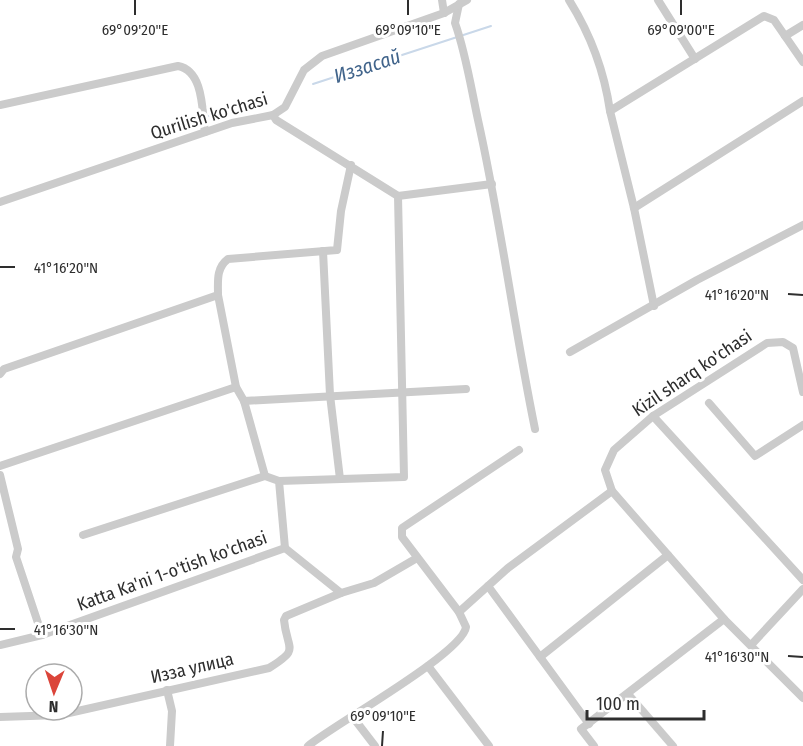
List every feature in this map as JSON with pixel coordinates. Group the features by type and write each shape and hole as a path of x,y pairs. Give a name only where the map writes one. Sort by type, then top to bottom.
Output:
{"street":[{"path":"442,0 444,13 457,30"},
{"path":"568,0 595,47 634,208 654,306"},
{"path":"658,0 695,58"},
{"path":"461,1 457,30 492,184 507,262 516,339 535,429"},
{"name":"Qurilish ko'chasi","path":"0,202 205,132 273,115 285,107 303,70 322,56 444,13 461,1"},
{"path":"610,111 764,16 774,20 803,62"},
{"path":"785,36 803,25"},
{"path":"0,105 170,66 187,68 194,75 205,132"},
{"path":"634,208 803,101"},
{"path":"273,115 276,120 398,196 492,184"},
{"path":"265,476 244,401 236,387 218,295 218,273 221,264 228,259 337,250 341,211 351,165"},
{"path":"83,535 265,476 279,481 404,477 398,196"},
{"path":"570,352 803,225"},
{"path":"323,251 330,395 340,478"},
{"path":"0,374 4,369 218,295"},
{"name":"Kizil sharq ko'chasi","path":"612,491 605,470 610,454 653,416 761,345 783,342 793,348 803,392"},
{"path":"0,466 236,387"},
{"path":"244,401 466,388"},
{"path":"710,403 755,456 803,425"},
{"path":"653,416 803,580"},
{"path":"308,746 428,666 465,634 465,619 402,537 402,528 519,450"},
{"path":"0,476 18,549 16,557 42,635"},
{"path":"279,481 285,548 341,593 374,583 417,558"},
{"path":"459,612 488,586 612,491 724,619 752,644 803,698"},
{"name":"Katta Ka'ni 1-o'tish ko'chasi","path":"0,645 42,635 285,548"},
{"path":"540,657 668,555"},
{"path":"488,586 590,724"},
{"path":"752,644 803,589"},
{"name":"Изза улица","path":"0,717 60,715 269,668 289,655 291,650 284,620 286,616 341,593"},
{"path":"594,746 581,729 724,619"},
{"path":"428,666 489,746"},
{"path":"167,690 172,711 170,746"},
{"path":"628,694 673,746"},
{"path":"352,716 375,746"}],"waterway":[{"name":"Иззасай","path":"313,84 491,26"},
{"name":"Иззасай","path":"209,116 241,104"}]}
